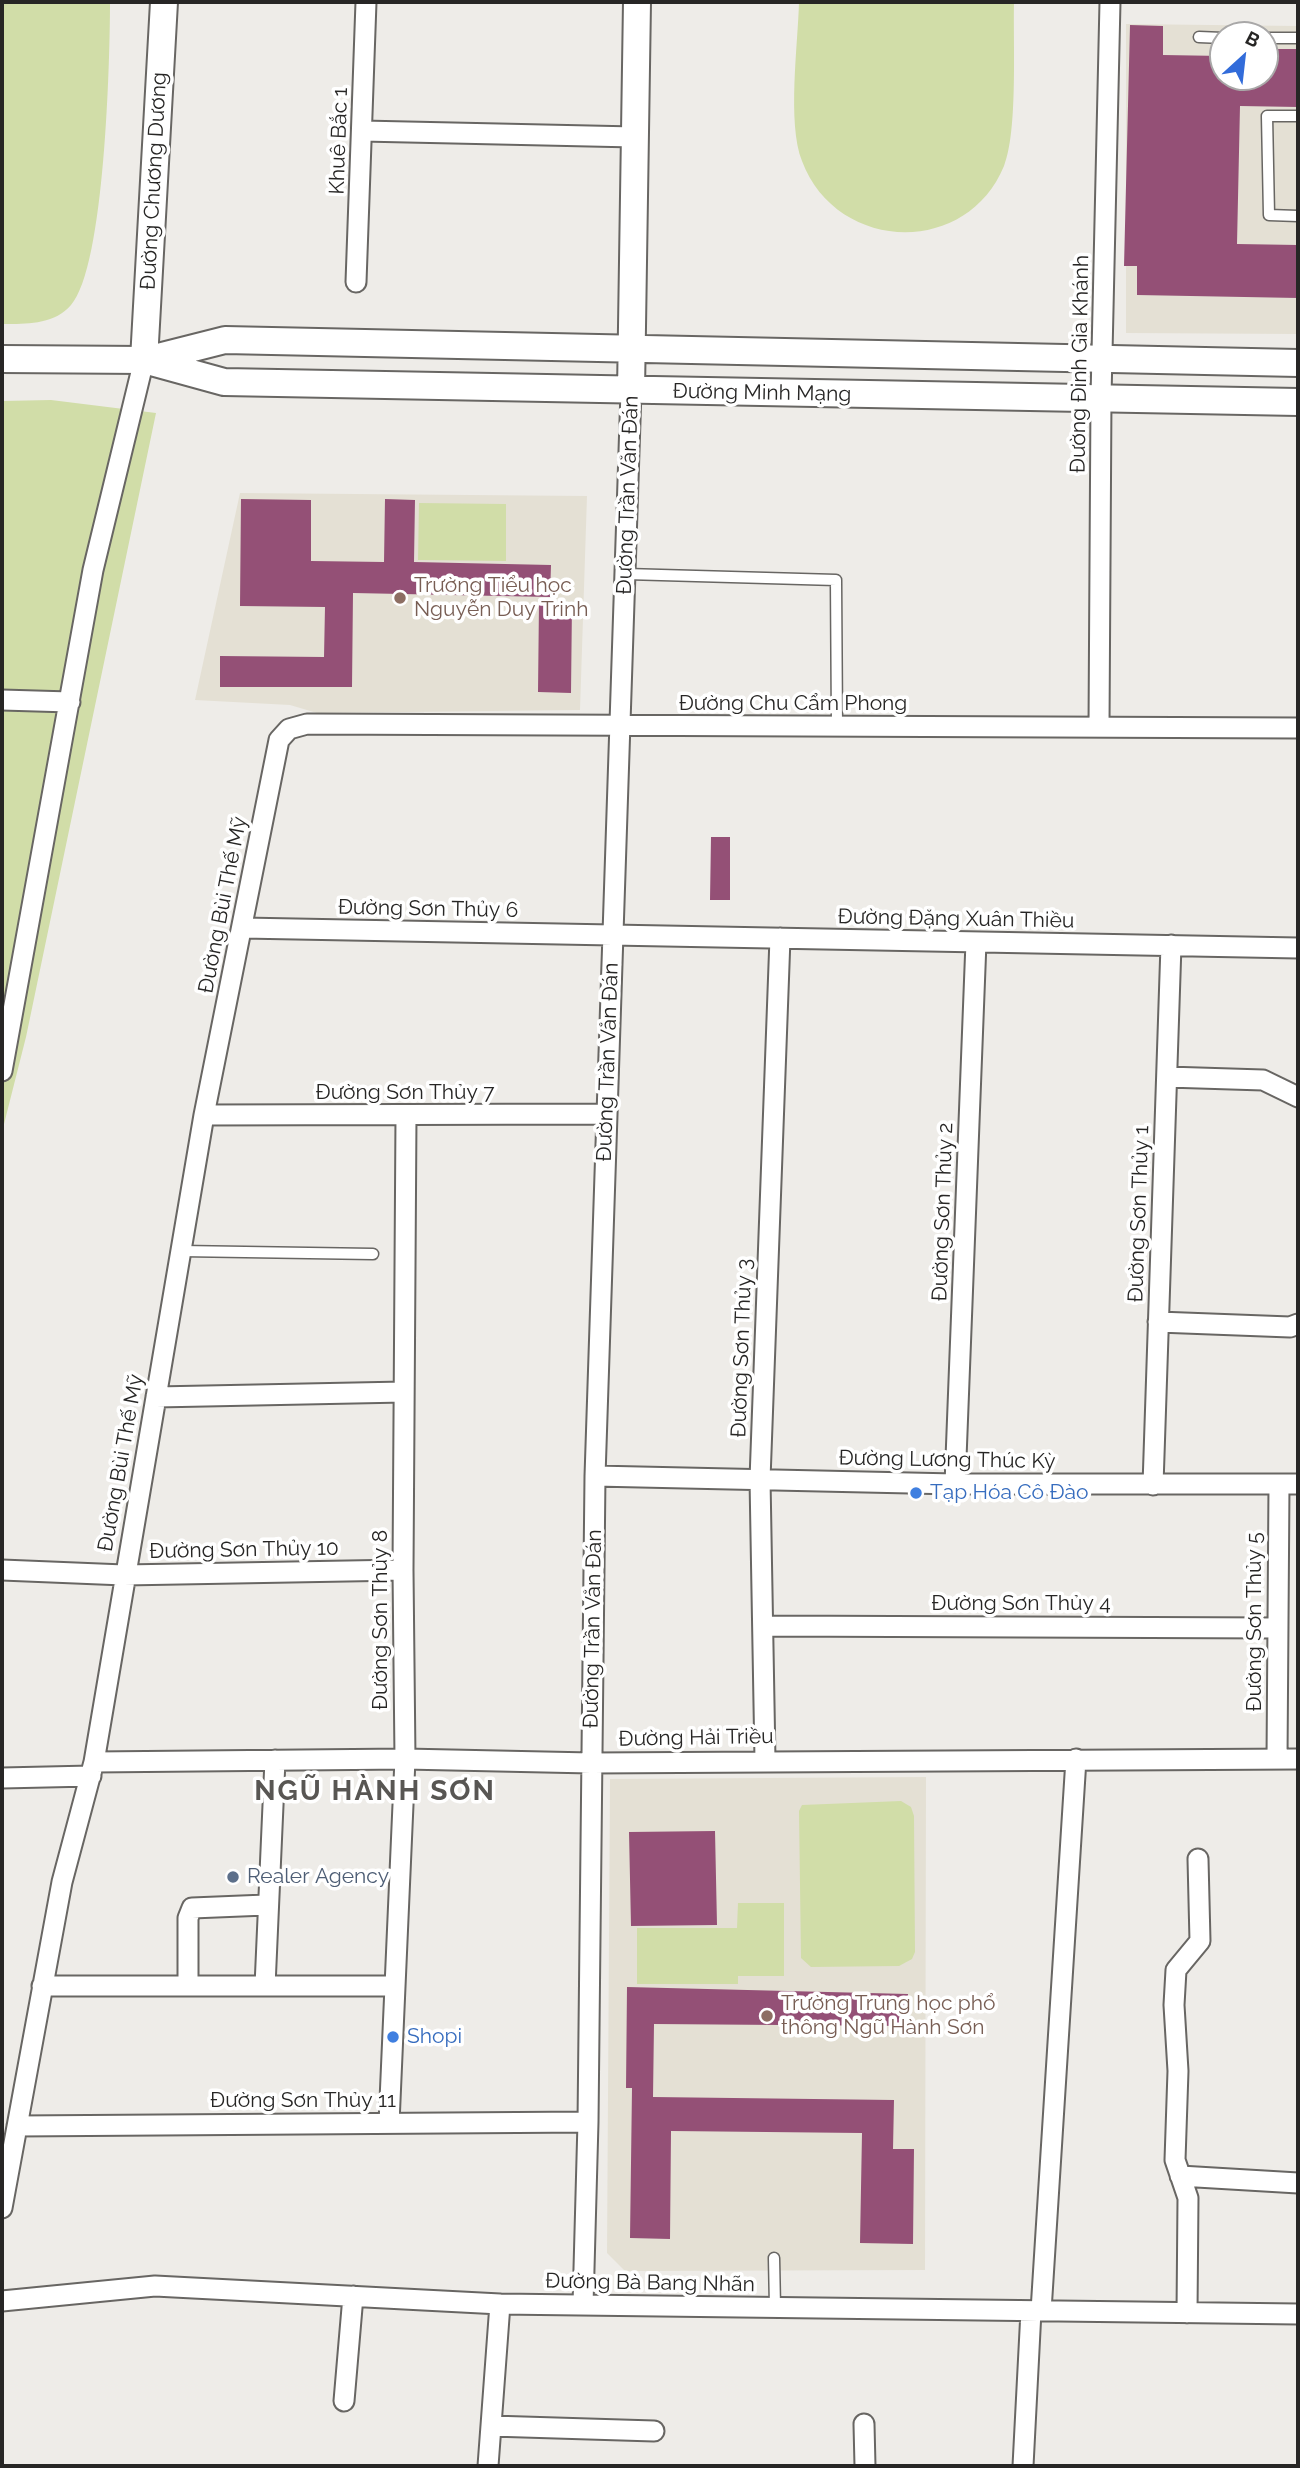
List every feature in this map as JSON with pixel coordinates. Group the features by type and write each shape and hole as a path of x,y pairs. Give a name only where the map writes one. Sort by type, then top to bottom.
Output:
{"street":[{"name":"Đường Chương Dương","path":"144,360 164,2"},
{"name":"Khuê Bắc 1","path":"356,282 366,2"},
{"name":"Đường Trần Văn Đán","path":"583,2305 588,2122 595,1476 618,727 626,574 637,2"},
{"name":"Đường Đinh Gia Khánh","path":"1099,726 1101,397 1110,2"},
{"path":"362,131 635,137"},
{"name":"Đường Minh Mạng","path":"2,359 144,360 225,340 632,346 1298,363"},
{"name":"Đường Minh Mạng","path":"144,360 224,382 1298,402"},
{"path":"2,1071 93,569 144,360"},
{"path":"2,700 70,702"},
{"name":"Đường Chu Cẩm Phong","path":"289,729 307,724 1298,728"},
{"name":"Đường Bùi Thế Mỹ","path":"3,2196 11,2134 62,1882 92,1769 204,1115 279,740 289,729"},
{"name":"Đường Sơn Thủy 6","path":"243,928 612,935"},
{"name":"Đường Đặng Xuân Thiều","path":"612,935 1298,948"},
{"name":"Đường Sơn Thủy 3","path":"765,1759 765,1626 760,1479 780,938"},
{"name":"Đường Sơn Thủy 2","path":"955,1484 976,942"},
{"name":"Đường Sơn Thủy 1","path":"1153,1485 1171,945"},
{"path":"1167,1077 1263,1080 1298,1097"},
{"name":"Đường Sơn Thủy 7","path":"204,1115 607,1114"},
{"name":"Đường Sơn Thủy 8","path":"389,2123 405,1759 402,1570 406,1116"},
{"path":"1158,1322 1290,1327 1298,1324"},
{"path":"156,1397 404,1392"},
{"name":"Đường Lương Thúc Kỳ","path":"595,1476 955,1484 1288,1485"},
{"name":"Đường Sơn Thủy 5","path":"1278,1759 1278,1628 1288,1485"},
{"name":"Đường Sơn Thủy 10","path":"2,1570 124,1575 402,1570"},
{"name":"Đường Sơn Thủy 4","path":"765,1626 1278,1628"},
{"name":"Đường Hải Triều","path":"2,1778 92,1769 275,1760 405,1759 591,1763 765,1759 1298,1759"},
{"path":"1023,2466 1076,1759"},
{"path":"265,1986 266,1905 275,1760"},
{"path":"1187,2313 1188,2199 1175,2160 1178,2071 1175,1970 1200,1941 1198,1859"},
{"path":"188,1986 188,1918 192,1908 266,1905"},
{"path":"42,1986 395,1986"},
{"name":"Đường Sơn Thủy 11","path":"11,2134 389,2123 588,2122"},
{"path":"1180,2176 1298,2183"},
{"name":"Đường Bà Bang Nhãn","path":"2,2301 155,2286 500,2304 1298,2314"},
{"path":"344,2401 353,2296"},
{"path":"488,2466 500,2304"},
{"path":"864,2424 865,2466"},
{"path":"491,2426 654,2431"}],"lane":[{"path":"1199,37 1209,37"},
{"path":"1279,38 1298,38"},
{"path":"1298,116 1267,116 1269,215 1298,216"},
{"path":"626,574 836,580 837,727"},
{"path":"181,1251 373,1254"},
{"path":"774,2258 775,2307"}],"shaded area":[{"path":"1126,24 1209,25 1209,91 1279,91 1279,26 1298,26 1298,334 1126,333"},
{"name":"Trường Tiểu học Nguyễn Duy Trinh","path":"240,493 587,496 580,710 317,713 290,705 195,700"},
{"name":"Trường Trung học phổ thông Ngũ Hành Sơn","path":"926,1777 925,2270 625,2271 607,2253 610,1779"}],"green space":[{"path":"2,2 110,2 107,113 91,250 82,283 71,305 48,320 29,323 2,324"},
{"path":"799,2 1014,2 1011,131 1004,166 986,196 961,217 932,229 902,232 871,227 843,213 819,191 802,161 795,126 794,83"},
{"path":"51,400 156,413 26,1037 2,1132 2,401"},
{"path":"419,503 506,504 506,561 418,560"},
{"path":"901,1801 911,1807 914,1816 915,1952 912,1959 899,1966 811,1967 801,1958 799,1811 802,1805"},
{"path":"738,1903 784,1903 784,1976 738,1976 738,1984 637,1984 637,1928 737,1928"}],"building":[{"path":"1130,25 1163,26 1163,55 1209,56 1209,91 1279,91 1279,49 1298,49 1298,107 1240,106 1237,244 1298,245 1298,298 1137,295 1137,266 1124,266"},
{"path":"241,499 311,500 311,561 384,562 385,499 415,500 414,562 551,565 550,597 353,593 352,687 220,687 220,656 324,657 325,607 240,606"},
{"path":"539,602 572,603 571,693 538,692"},
{"path":"711,837 730,837 730,900 710,900"},
{"path":"715,1831 717,1925 631,1926 629,1832"},
{"path":"627,1987 908,1994 908,2026 654,2024 653,2097 894,2100 893,2149 914,2149 913,2244 860,2243 862,2133 671,2131 670,2239 630,2238 632,2088 626,2088"}],"place":[{"name":"Trường Tiểu học Nguyễn Duy Trinh","path":"400,598"},
{"name":"Tạp Hóa Cô Đào","path":"916,1493"},
{"name":"Realer Agency","path":"233,1877"},
{"name":"Trường Trung học phổ thông Ngũ Hành Sơn","path":"767,2016"},
{"name":"Shopi","path":"393,2037"}],"district":[{"name":"NGŨ HÀNH SƠN","path":"375,1792"}]}
